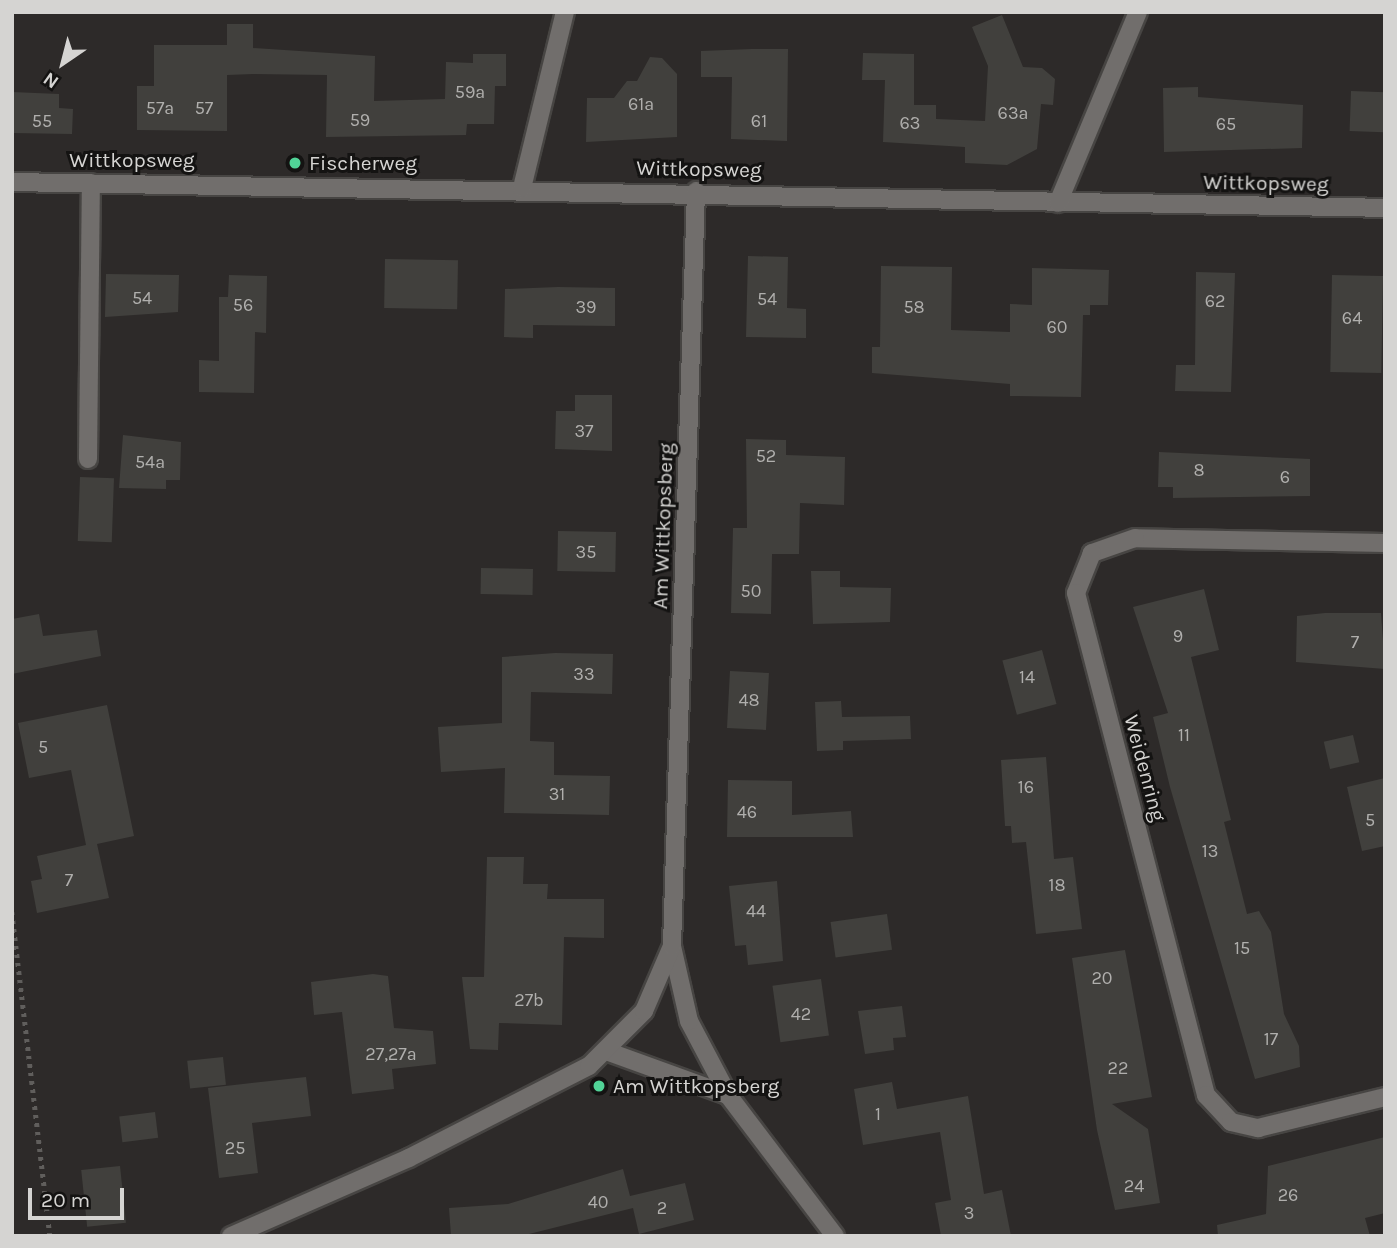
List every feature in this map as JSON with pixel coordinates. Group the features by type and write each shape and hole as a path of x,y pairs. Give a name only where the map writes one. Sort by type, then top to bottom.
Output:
{"street":[{"path":"522,188 565,12"},
{"path":"1058,203 1138,12"},
{"name":"Wittkopsweg","path":"12,182 696,191 1058,203 1385,208"},
{"path":"88,459 91,183"},
{"name":"Am Wittkopsberg","path":"231,1236 409,1158 610,1052 644,1011 672,946 696,191"},
{"name":"Weidenring","path":"1385,543 1135,538 1092,553 1076,593 1206,1095 1231,1122 1258,1128 1385,1097"},
{"path":"672,946 689,1021 728,1095 835,1236"},
{"path":"610,1052 728,1095"}],"path":[{"path":"12,912 50,1236"}],"building":[{"path":"1002,15 1023,67 1042,68 1055,79 1053,105 1041,104 1037,149 1007,165 965,163 965,147 883,142 885,80 862,80 863,53 914,54 914,105 936,105 936,119 985,121 988,66 972,27"},
{"path":"227,24 253,24 253,48 375,56 374,101 445,99 446,62 473,63 473,54 506,54 506,86 495,86 494,124 467,124 466,135 326,137 327,75 227,75 227,131 137,130 137,86 154,86 154,45 227,45"},
{"path":"788,49 787,141 731,139 732,77 701,77 701,51"},
{"path":"650,57 662,58 677,74 677,137 586,142 587,98 614,98 627,81 637,81"},
{"path":"1198,87 1198,97 1303,105 1302,148 1164,152 1163,88"},
{"path":"1351,91 1385,92 1384,132 1350,131"},
{"path":"12,92 59,94 59,108 73,109 72,134 12,133"},
{"path":"748,256 788,257 787,308 806,309 806,338 746,337"},
{"path":"385,259 458,260 457,309 384,308"},
{"path":"881,266 952,267 951,330 1010,332 1010,304 1032,305 1032,268 1109,270 1108,305 1090,305 1090,315 1083,315 1081,397 1010,396 1010,384 872,373 872,347 880,347"},
{"path":"1196,272 1235,273 1231,392 1175,391 1176,365 1195,365"},
{"path":"106,274 179,275 178,312 105,317"},
{"path":"229,275 267,276 266,333 255,332 254,393 199,392 199,360 219,361 219,297 228,297"},
{"path":"1332,275 1383,276 1381,373 1330,372"},
{"path":"615,288 615,326 533,325 533,338 504,337 505,289"},
{"path":"575,395 612,395 612,451 555,449 556,411 575,411"},
{"path":"123,435 181,442 180,480 166,480 166,489 119,488"},
{"path":"746,439 786,440 786,455 845,457 844,505 800,503 799,554 772,554 771,614 731,613 733,528 747,528"},
{"path":"1159,452 1310,459 1310,496 1173,498 1173,487 1158,487"},
{"path":"80,477 114,478 112,542 78,541"},
{"path":"558,531 616,532 615,572 557,571"},
{"path":"481,568 533,569 533,595 481,594"},
{"path":"811,571 840,571 840,587 891,588 890,622 813,624"},
{"path":"1204,589 1219,650 1191,657 1231,820 1224,822 1247,914 1259,911 1271,932 1284,1014 1299,1046 1300,1067 1255,1079 1170,787 1153,717 1168,713 1133,607"},
{"path":"1381,613 1385,669 1296,662 1297,616"},
{"path":"39,614 43,636 97,630 101,656 12,674 12,619"},
{"path":"1042,650 1056,704 1017,715 1002,661"},
{"path":"555,653 613,654 612,694 531,692 530,741 554,742 554,775 610,776 609,815 504,813 505,768 441,772 438,727 502,723 502,657"},
{"path":"730,671 769,673 766,730 727,728"},
{"path":"841,701 842,717 910,716 911,739 843,741 843,750 817,751 815,702"},
{"path":"107,705 134,836 97,844 109,898 37,913 31,881 42,879 37,856 86,845 71,770 29,778 18,723"},
{"path":"1353,735 1359,762 1330,769 1324,742"},
{"path":"1046,757 1054,859 1073,857 1082,929 1036,934 1026,842 1012,843 1011,826 1005,826 1001,760"},
{"path":"1385,778 1385,846 1362,851 1347,787"},
{"path":"728,780 792,781 792,815 851,811 853,837 727,837"},
{"path":"487,857 524,857 523,884 548,884 547,899 604,899 604,938 564,937 562,1025 499,1023 498,1050 470,1049 462,977 484,977"},
{"path":"777,881 783,961 748,965 746,945 735,946 729,886"},
{"path":"887,914 892,950 836,958 831,922"},
{"path":"1125,950 1152,1097 1112,1104 1148,1129 1160,1203 1115,1210 1097,1130 1072,958"},
{"path":"373,974 388,976 394,1028 433,1031 436,1064 392,1069 394,1089 352,1094 342,1012 314,1015 311,982"},
{"path":"821,979 829,1035 780,1042 772,986"},
{"path":"902,1006 906,1037 893,1038 894,1050 865,1054 858,1011"},
{"path":"223,1057 226,1085 190,1089 187,1061"},
{"path":"306,1077 311,1116 252,1123 258,1173 219,1178 208,1088"},
{"path":"892,1082 897,1109 968,1096 984,1194 1002,1190 1011,1236 941,1236 935,1203 951,1200 940,1132 863,1145 854,1089"},
{"path":"155,1112 158,1138 122,1142 119,1116"},
{"path":"1385,1137 1385,1213 1365,1218 1370,1236 1218,1236 1217,1225 1266,1214 1268,1166"},
{"path":"120,1166 126,1223 87,1227 81,1170"},
{"path":"623,1169 630,1196 685,1183 694,1220 639,1234 633,1208 521,1236 451,1236 449,1208 508,1204"}],"place":[{"name":"Fischerweg","path":"295,163"},
{"name":"Am Wittkopsberg","path":"599,1086"}]}
